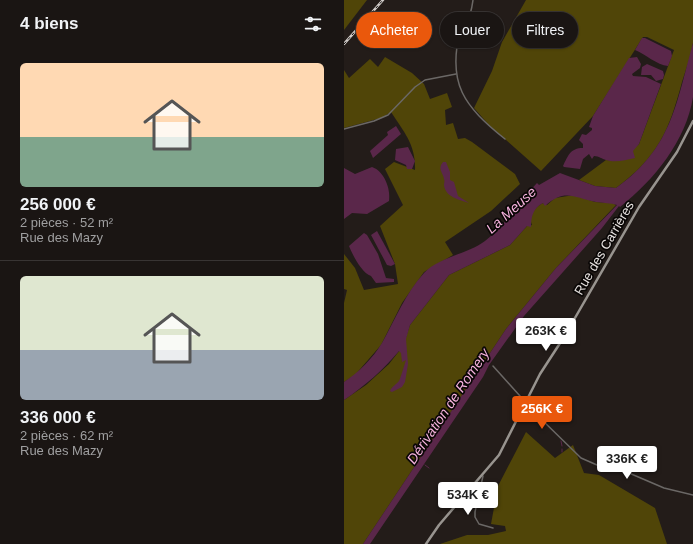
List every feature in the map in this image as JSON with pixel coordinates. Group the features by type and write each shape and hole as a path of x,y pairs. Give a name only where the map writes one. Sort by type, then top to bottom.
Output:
{"main road":[{"name":"Rue des Carrières","path":"426,544 439,525 499,455 526,401 635,214 677,152 693,121"}],"street":[{"path":"473,0 472,9 464,24 457,49 455,58 456,74 462,94 469,106 505,139"},
{"path":"344,129 374,121 388,115 421,82 456,74"},
{"path":"493,366 577,455 588,462 622,470 666,489 693,495"},
{"path":"482,476 475,517 479,524 493,528"},
{"path":"479,480 482,483"}],"shaded area":[{"path":"344,0 367,0 358,12 356,12 356,14 344,30"},
{"path":"526,0 693,0 693,43 690,58 672,115 660,142 652,154 630,177 616,188 595,186 579,180 606,160 620,161 639,144 674,50 647,37 643,37 593,116 541,171 489,125 474,108 492,71 500,48 504,48 504,38 512,24 512,48 578,48 578,12 519,12"},
{"path":"642,38 645,38 671,51 672,56 668,66 660,64 635,50"},
{"path":"693,43 693,97 683,129 667,158 645,185 620,207 619,206 602,228 524,316 489,365 483,377 370,544 363,544 506,329 556,268 617,205 570,196 558,197 545,206 543,203 537,207 533,213 531,227 527,226 510,245 449,275 410,325 406,339 408,364 405,382 402,387 392,392 390,391 399,381 406,360 402,362 401,353 399,351 387,365 344,400 344,382 365,365 378,349 406,298 424,273 437,263 478,245 493,235 537,183 539,185 560,173 595,186 616,188 635,173 660,141 669,123 682,86"},
{"path":"385,57 412,73 424,84 430,99 447,93 452,107 445,110 446,125 453,123 458,139 465,138 472,142 515,174 520,184 491,211 445,242 453,255 424,272 402,303 381,345 355,375 344,382 344,303 347,290 344,289 344,254 355,268 364,290 398,284 395,264 380,226 403,205 385,169 394,162 415,170 414,153 405,133 391,112 381,118 344,128 344,70 349,78 370,59 378,67"},
{"path":"637,57 641,64 640,68 632,74 633,76 646,77 661,84 639,144 633,151 635,158 613,161 596,156 592,159 589,154 583,159 580,169 564,167 563,166 566,159 572,151 583,148 583,144 579,140 582,134 586,135 592,130 592,128 589,127 593,116 629,58"},
{"path":"647,64 663,71 663,79 656,81 651,75 641,75 642,67"},
{"path":"396,126 401,134 373,158 370,151 388,135 387,132"},
{"path":"408,147 415,161 412,169 407,169 406,165 395,160 396,149"},
{"path":"443,162 446,162 450,172 450,180 454,182 458,196 469,203 450,195 445,189 444,180 440,169"},
{"path":"372,167 380,172 386,181 389,191 389,201 367,214 352,213 344,219 344,168 355,174"},
{"path":"574,195 595,202 612,203 616,205 556,268 506,329 363,544 344,544 344,400 366,385 389,364 403,346 410,325 449,275 510,245 527,226 532,225 531,218 533,212 543,203 547,205 555,198"},
{"path":"377,231 395,264 391,266 387,265 371,235"},
{"path":"364,233 367,235 378,254 386,278 394,279 394,282 376,283 371,276 361,268 355,259 349,246"},
{"path":"526,432 555,458 573,445 584,473 599,475 655,508 667,544 440,544 467,535 488,535 506,531 505,526 491,524 498,486"}],"waterway":[{"path":"561,441 562,446"},
{"name":"Dérivation de Romery","path":"425,465 429,468"}],"railway":[{"path":"344,44 383,0"}],"water label":[{"name":"La Meuse","path":"511,210"}]}
